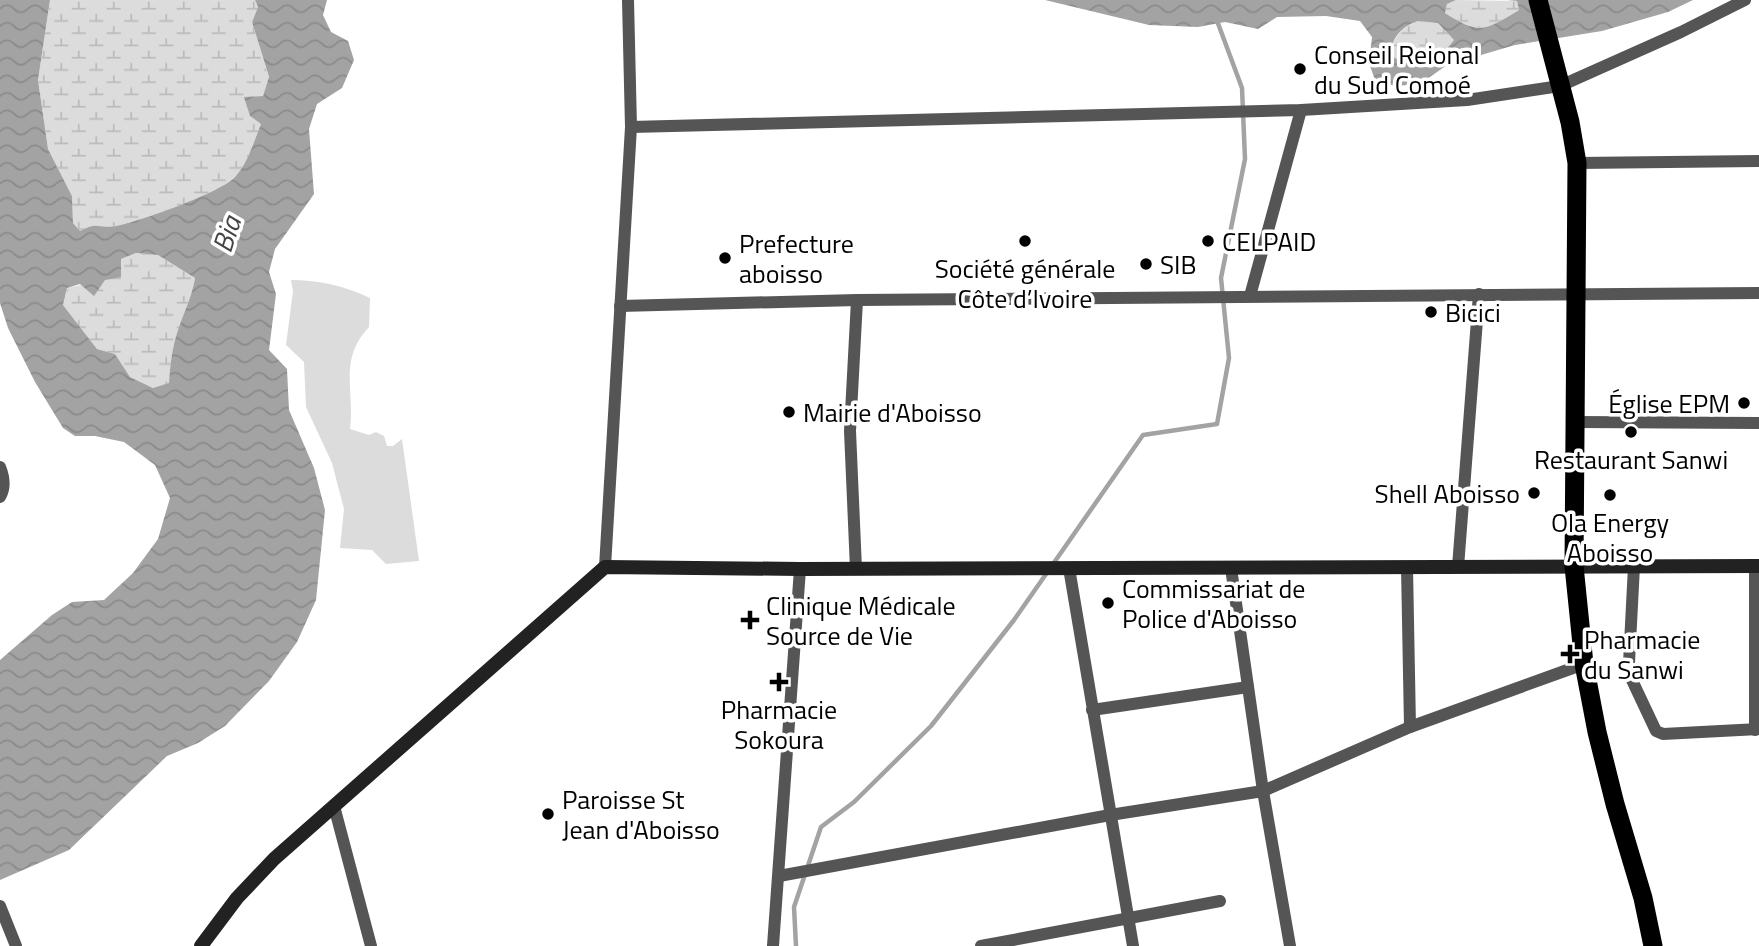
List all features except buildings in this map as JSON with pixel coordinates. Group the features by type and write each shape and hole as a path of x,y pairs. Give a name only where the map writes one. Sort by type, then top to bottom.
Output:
{"highway":[{"path":"1538,0 1577,163 1574,566 1584,664 1597,732 1643,898 1653,946"}],"main road":[{"path":"201,946 237,898 274,859 605,567 856,569 1757,566"}],"street":[{"path":"605,567 631,127 628,0"},
{"path":"631,127 1301,110 1467,100 1560,86 1745,0"},
{"path":"1250,296 1301,110"},
{"path":"1577,163 1759,161"},
{"path":"620,306 857,300 1759,293"},
{"path":"1458,567 1479,294"},
{"path":"856,569 849,431 857,300"},
{"path":"1575,422 1759,423"},
{"path":"0,467 4,483 4,491 0,497"},
{"path":"1634,566 1629,663 1631,678 1656,731 1663,734 1757,729 1757,566"},
{"path":"1406,567 1410,727"},
{"path":"1069,568 1133,946"},
{"path":"1231,568 1263,791 1290,946"},
{"path":"773,946 800,569"},
{"path":"779,876 1110,815 1263,791 1410,727 1584,664"},
{"path":"1092,710 1248,687"},
{"path":"334,806 371,946"},
{"path":"981,946 1220,901"},
{"path":"0,906 16,946"}],"green space":[{"path":"50,0 255,0 258,7 252,22 269,78 263,96 245,97 250,116 261,124 247,159 235,177 214,190 160,213 116,226 95,226 80,231 73,223 72,196 48,149 38,80"},
{"path":"1456,0 1517,1 1519,10 1490,26 1474,27 1445,13 1447,4"},
{"path":"1418,21 1438,23 1454,40 1442,53 1427,61 1411,63 1393,57 1393,45 1398,34"},
{"path":"136,253 158,255 195,278 175,339 169,384 153,388 130,377 115,354 97,349 63,305 67,288 105,280 121,259"},
{"path":"291,280 332,284 370,298 369,327 359,339 351,363 350,429 369,435 376,432 384,436 387,446 393,446 402,439 419,561 386,564 372,550 340,548 344,509 332,463 306,407 304,362 286,345 293,291"}],"water":[{"name":"Bia","path":"0,0 50,0 38,80 48,149 72,196 73,223 80,231 95,226 116,226 160,213 214,190 235,177 247,159 261,124 250,116 244,97 263,96 269,77 252,22 258,7 255,0 327,0 323,15 331,32 348,41 354,60 342,88 317,104 309,129 314,194 275,249 269,272 276,294 269,350 287,369 289,410 314,468 325,510 316,600 297,642 269,681 225,726 198,743 167,756 69,850 0,880 0,660 52,615 72,602 104,600 133,573 158,539 170,498 155,465 124,442 95,436 75,436 63,428 35,382 8,328 0,303","holes":["136,253 158,255 195,278 175,339 169,383 153,388 130,377 115,354 97,349 63,305 67,288 80,284 94,296 105,280 121,277 121,259"]},
{"path":"1045,0 1456,0 1447,4 1445,13 1466,25 1482,28 1519,10 1517,1 1507,0 1693,0 1668,12 1602,31 1515,45 1447,65 1420,84 1395,86 1375,80 1369,63 1372,37 1360,21 1326,16 1277,17 1258,29 1225,22 1198,27 1149,25","holes":["1418,21 1438,23 1454,40 1442,53 1419,63 1393,57 1394,39 1407,26"]}],"waterway":[{"path":"796,946 794,907 821,827 854,802 931,726 1014,620 1143,435 1217,424 1229,358 1221,278 1245,159 1242,88 1216,18"}],"place":[{"name":"Conseil Reional du Sud Comoé","path":"1300,69"},
{"name":"Société générale Côte d’Ivoire","path":"1025,241"},
{"name":"CELPAID","path":"1208,241"},
{"name":"Prefecture aboisso","path":"725,258"},
{"name":"SIB","path":"1146,264"},
{"name":"Bicici","path":"1431,312"},
{"name":"Église EPM","path":"1744,403"},
{"name":"Mairie d'Aboisso","path":"789,412"},
{"name":"Restaurant Sanwi","path":"1631,432"},
{"name":"Shell Aboisso","path":"1534,493"},
{"name":"Ola Energy Aboisso","path":"1610,495"},
{"name":"Commissariat de Police d'Aboisso","path":"1108,603"},
{"name":"Clinique Médicale Source de Vie","path":"750,620"},
{"name":"Pharmacie du Sanwi","path":"1570,654"},
{"name":"Pharmacie Sokoura","path":"779,682"},
{"name":"Paroisse St Jean d'Aboisso","path":"548,814"}]}
